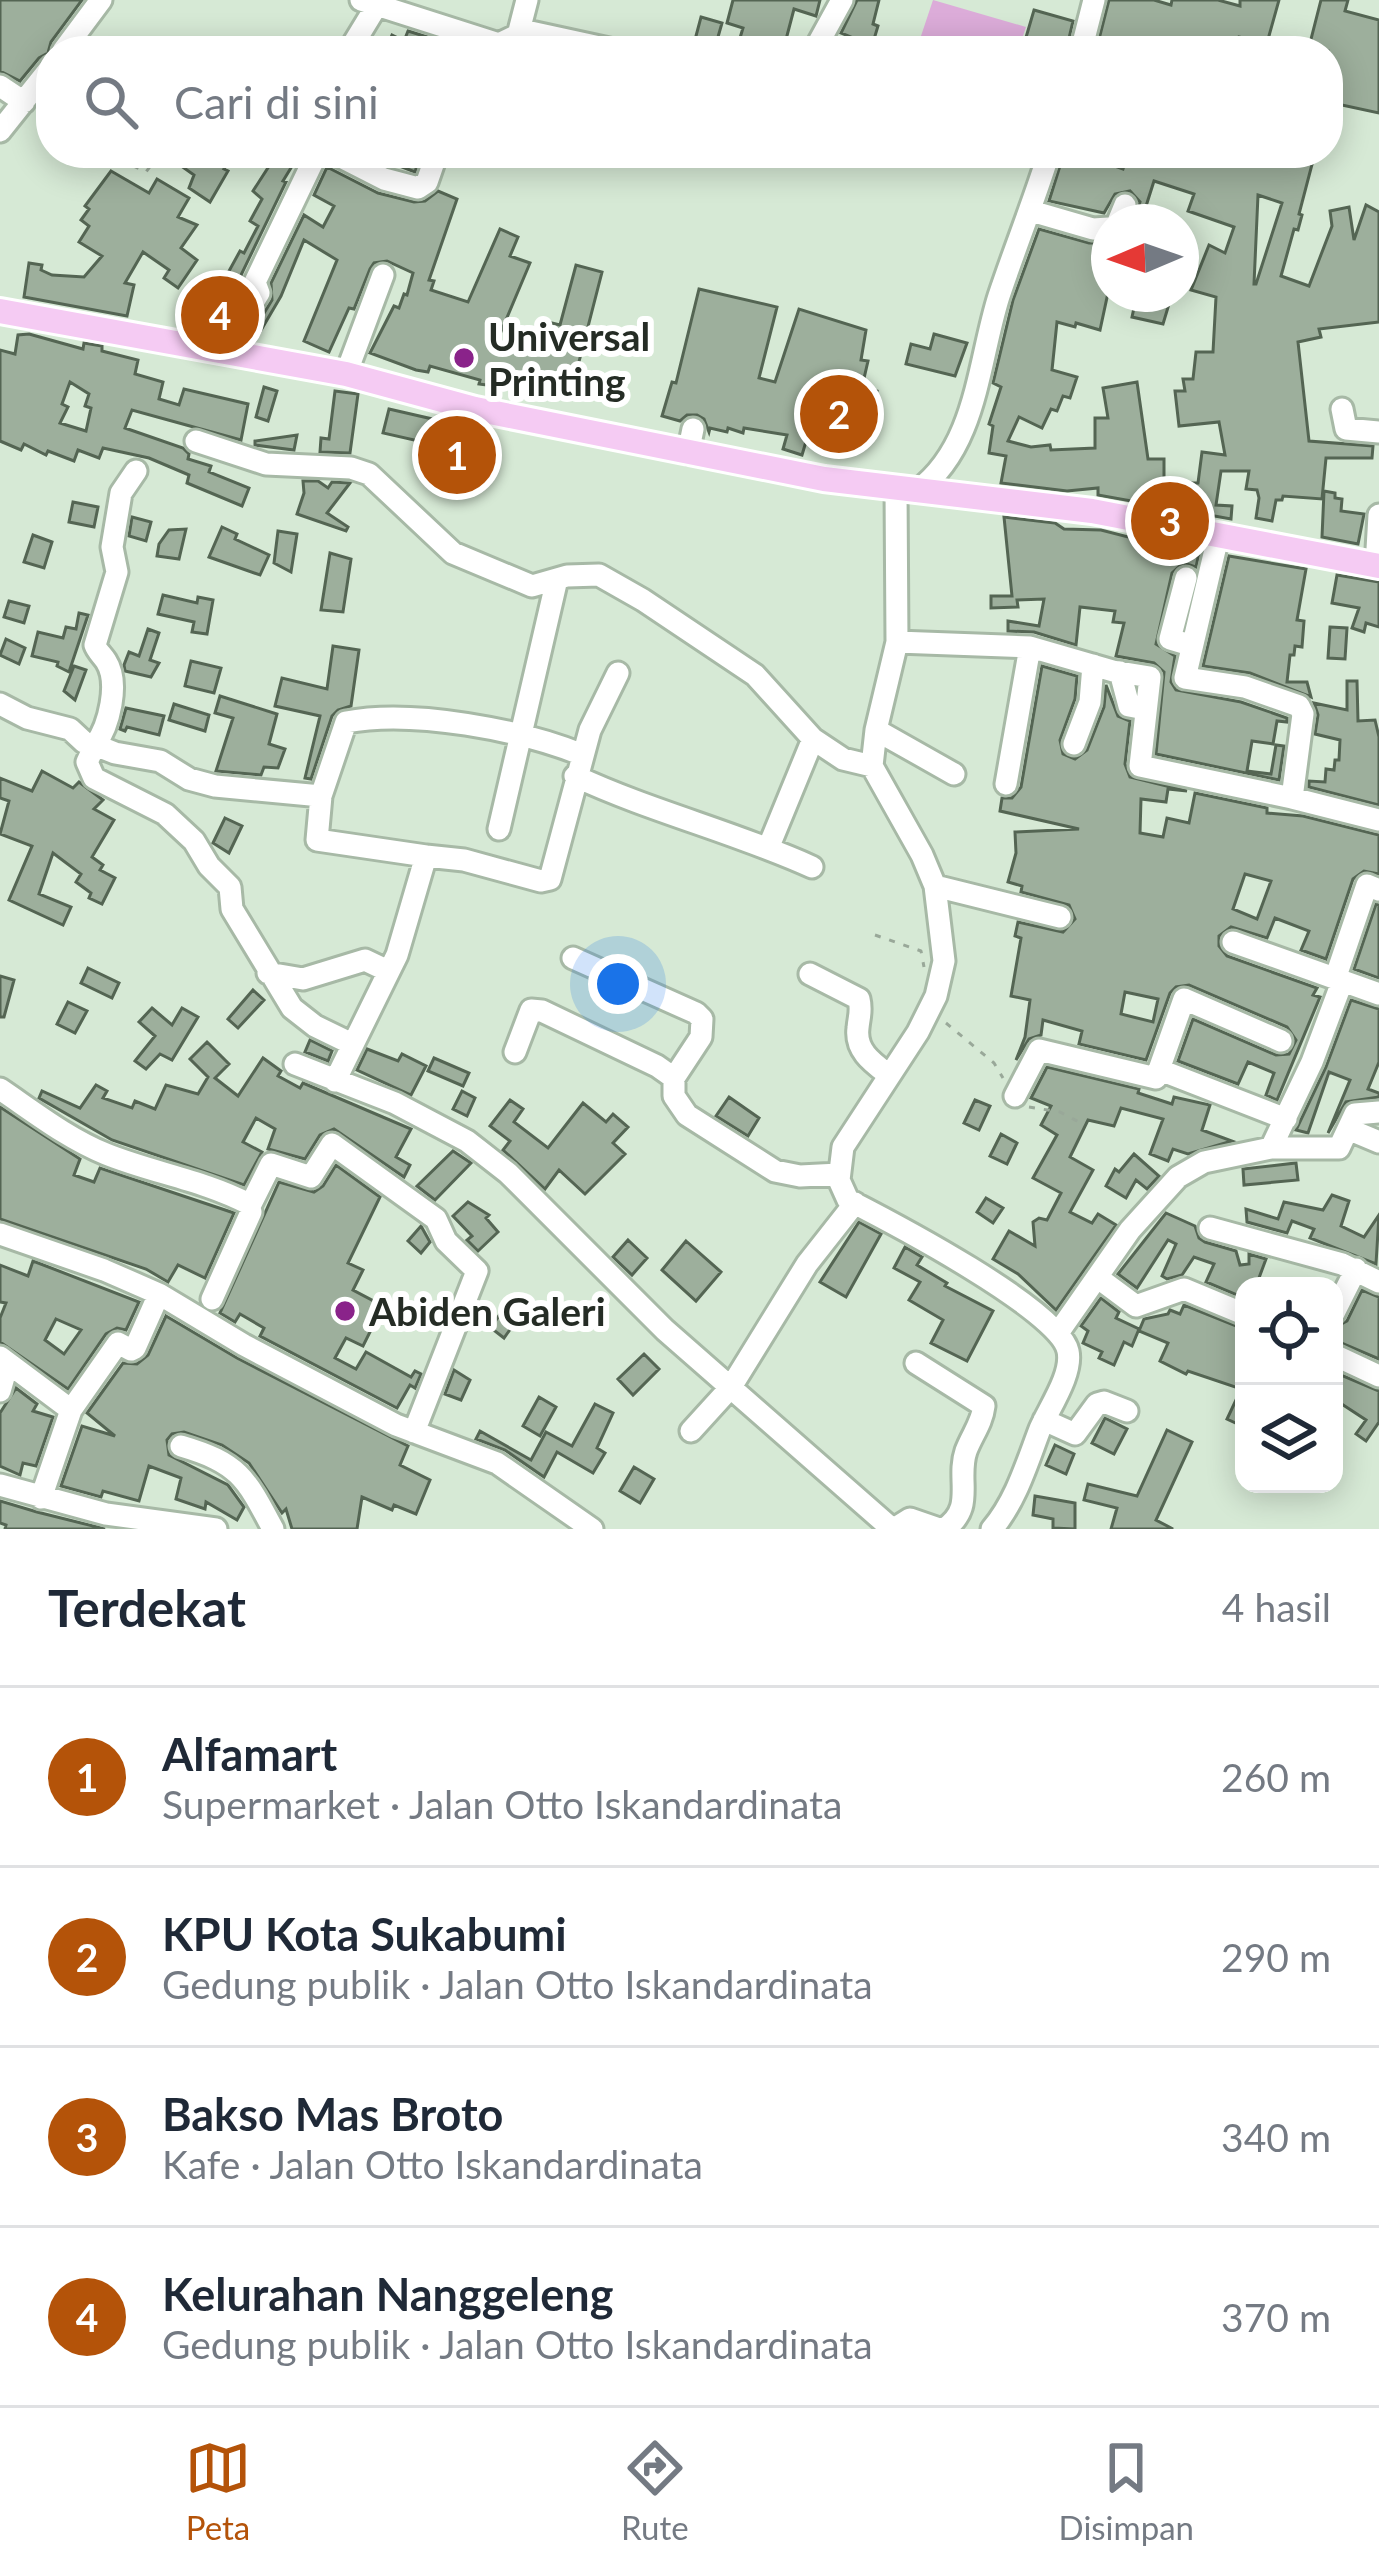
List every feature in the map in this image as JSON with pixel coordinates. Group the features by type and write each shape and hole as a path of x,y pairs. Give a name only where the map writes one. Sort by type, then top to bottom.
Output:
{"main road":[{"path":"0,310 346,374 475,409 690,441 824,479 1092,512 1377,566"}],"street":[{"path":"74,36 101,0"},
{"path":"514,36 527,0"},
{"path":"822,36 842,0"},
{"path":"1085,36 1094,0"},
{"path":"356,36 373,2 452,36"},
{"path":"519,32 555,36"},
{"path":"0,86 24,102"},
{"path":"0,130 36,86"},
{"path":"230,352 237,328 259,293 257,279 310,168"},
{"path":"364,168 418,188 424,186 431,168"},
{"path":"992,1529 1005,1514 1069,1359 1058,1333 1035,1310 968,1267 855,1203 844,1194 839,1174 848,1137 936,996 944,961 934,886 872,766 897,642 906,490 935,477 960,438 1000,295 1043,168"},
{"path":"1031,211 1091,228"},
{"path":"346,374 383,274"},
{"path":"1342,409 1343,425 1349,431 1379,432"},
{"path":"196,441 258,462 351,468 369,474 453,553 532,586 599,575 755,675 813,739 843,759 872,766"},
{"path":"136,471 121,493 112,547 117,572 94,645 106,661 111,689 105,730 87,762 94,778 165,814 194,841 208,866 228,884 232,909 292,1008 315,1026 352,1044"},
{"path":"1377,566 1379,515"},
{"path":"1218,538 1186,678 1245,687 1301,708 1292,797"},
{"path":"1186,578 1171,638 1190,645"},
{"path":"500,829 557,579"},
{"path":"897,642 1030,647 1120,672 1129,706 1145,709 1139,761 1144,769 1292,797 1379,820"},
{"path":"1006,784 1030,647"},
{"path":"1074,744 1090,702 1094,665"},
{"path":"618,673 579,766 548,881 464,860 318,842 321,796 344,724 434,722 524,734 579,766 624,799 769,846 812,867"},
{"path":"0,704 27,718 70,729 84,742 160,761 189,779 215,786 321,796"},
{"path":"876,730 954,775"},
{"path":"769,846 813,739"},
{"path":"335,1081 412,915 426,856"},
{"path":"1271,1148 1339,980 1367,885 1379,890"},
{"path":"934,886 1060,917"},
{"path":"1233,941 1379,994"},
{"path":"573,958 702,1019 701,1037 674,1078 674,1096 688,1115 775,1171 800,1176 839,1174"},
{"path":"268,973 303,979 365,960 388,970"},
{"path":"810,974 859,999 857,1040 866,1055 890,1075"},
{"path":"1015,1096 1039,1050 1152,1078 1160,1070 1184,999 1281,1041"},
{"path":"515,1052 533,1008 674,1078"},
{"path":"295,1064 395,1103 448,1130 508,1173 665,1330 893,1529 910,1519 936,1528 965,1504 966,1452 984,1406 916,1363"},
{"path":"1160,1070 1286,1119"},
{"path":"0,1089 79,1142 142,1167 181,1175 250,1206"},
{"path":"1058,1333 1147,1208 1178,1177 1204,1162 1271,1148 1339,1148 1357,1112 1379,1112"},
{"path":"1348,1129 1379,1142"},
{"path":"212,1299 271,1164 311,1178 332,1144 436,1220 446,1241 477,1271 414,1432"},
{"path":"691,1432 731,1387 807,1264 855,1203"},
{"path":"1210,1228 1356,1269 1379,1282"},
{"path":"0,1234 159,1294 244,1346 414,1432 497,1463 592,1529"},
{"path":"1343,1295 1356,1269"},
{"path":"1097,1277 1136,1306 1184,1289 1235,1310"},
{"path":"40,1498 71,1410 118,1343 135,1348 159,1294"},
{"path":"1343,1359 1379,1376"},
{"path":"0,1391 4,1360 71,1410"},
{"path":"1044,1420 1075,1434 1096,1404 1104,1402 1127,1411"},
{"path":"182,1446 214,1456 238,1471 273,1529"},
{"path":"0,1485 142,1520 216,1529"}],"path":[{"path":"875,934 923,952 924,970 936,996"}],"shaded area":[{"path":"933,0 1026,27 1023,36 921,36"}],"building":[{"path":"0,0 82,0 55,36 36,36 36,62 20,81 0,71"},
{"path":"733,0 820,0 816,16 794,9 787,36 741,36 743,28 727,23"},
{"path":"857,0 879,0 875,36 841,33"},
{"path":"1109,0 1154,0 1171,5 1172,0 1218,0 1240,6 1240,0 1279,0 1269,36 1100,36"},
{"path":"1321,0 1348,0 1345,11 1379,20 1379,113 1343,105 1343,36 1312,36"},
{"path":"1034,10 1073,21 1070,36 1026,36"},
{"path":"701,17 722,23 718,36 696,36"},
{"path":"184,168 228,171 210,202 189,188 194,175"},
{"path":"268,168 291,168 241,275 242,291 220,334 199,330 258,226 250,221 262,199 253,191"},
{"path":"329,168 378,193 414,202 425,201 438,191 457,199 429,280 434,281 431,290 468,302 500,229 518,237 510,256 530,263 495,346 531,352 540,320 560,325 576,265 602,272 572,389 543,382 541,392 479,384 480,380 430,366 428,372 416,370 370,353 394,306 399,308 407,295 413,273 387,261 374,263 370,269 329,352 304,341 337,260 304,240 281,296 257,337 251,334 272,300 271,283 304,215 323,227 334,206 314,195"},
{"path":"1059,168 1311,168 1298,230 1294,229 1281,276 1309,286 1332,226 1330,211 1349,207 1354,240 1366,205 1379,212 1379,322 1319,329 1321,337 1298,342 1309,441 1373,446 1372,458 1326,458 1322,499 1283,496 1276,500 1272,521 1256,518 1259,498 1257,490 1246,489 1249,471 1221,471 1216,505 1232,506 1231,519 1098,495 1098,488 1067,491 1001,483 1006,456 989,453 993,426 989,424 1001,387 993,383 1013,300 1039,229 1091,243 1091,312 1104,312 1100,330 1057,322 1052,370 1077,377 1070,398 1063,396 1042,428 1019,417 1008,441 1031,447 1050,445 1051,450 1095,448 1095,418 1108,418 1103,388 1137,382 1148,459 1164,459 1164,494 1187,496 1188,483 1198,483 1202,452 1225,455 1219,422 1179,426 1175,391 1185,391 1183,379 1193,379 1196,352 1213,352 1216,297 1199,292 1199,270 1209,245 1225,253 1234,227 1199,215 1199,204 1190,204 1194,194 1154,181 1147,204 1139,204 1130,191 1115,194 1109,204 1091,204 1091,210 1049,201","holes":["1258,195 1282,203 1254,284"]},
{"path":"111,171 149,193 157,179 189,198 178,217 197,225 181,248 197,260 178,288 164,278 169,270 143,252 125,283 134,285 127,316 24,297 29,263 42,265 41,270 52,275 84,277 102,256 79,242 89,226 81,220 89,209 85,206"},
{"path":"699,289 777,307 759,378 775,382 799,309 866,330 861,360 868,361 862,387 877,391 863,444 848,440 851,428 813,418 802,455 783,449 787,435 744,428 743,433 728,428 727,432 710,428 709,432 697,415 680,421 662,416 672,382 676,383"},
{"path":"1133,312 1167,312 1163,324 1132,317"},
{"path":"934,334 967,343 955,376 906,364 911,344 930,349"},
{"path":"18,335 83,349 84,343 102,346 102,351 138,360 135,374 163,382 159,399 179,405 184,389 248,404 241,440 132,410 125,428 183,448 188,459 211,466 209,472 249,488 242,506 187,483 189,475 149,458 103,448 99,458 78,450 74,461 0,441 0,350 15,354","holes":["70,382 89,394 86,431 60,423 68,407 62,404"]},
{"path":"264,387 277,391 268,421 256,417"},
{"path":"335,391 358,394 350,453 320,452 321,438 329,439"},
{"path":"389,409 441,421 436,445 383,433"},
{"path":"297,435 294,450 255,445 255,441"},
{"path":"303,481 318,481 328,488 332,482 350,483 327,513 348,527 346,531 297,514"},
{"path":"1324,491 1342,499 1341,511 1364,514 1358,544 1322,537"},
{"path":"73,502 98,507 94,527 69,522"},
{"path":"132,517 151,522 146,541 129,536"},
{"path":"1004,517 1055,523 1064,529 1101,530 1171,548 1172,543 1199,553 1196,567 1183,563 1172,573 1156,644 1175,656 1171,682 1176,690 1241,702 1287,718 1287,722 1277,721 1273,744 1252,741 1247,771 1271,774 1276,745 1284,746 1279,780 1156,754 1164,672 1154,663 1116,656 1124,623 1113,622 1115,611 1080,607 1076,645 1034,632 1008,631 1008,621 1039,626 1044,599 991,608 991,596 1012,596"},
{"path":"222,527 237,534 235,539 269,555 260,575 209,557"},
{"path":"186,529 179,559 157,556 169,530"},
{"path":"278,531 297,534 291,572 274,563"},
{"path":"33,535 52,542 44,568 24,562"},
{"path":"330,553 351,559 343,612 321,610"},
{"path":"1229,556 1306,569 1297,620 1304,621 1302,647 1295,646 1290,655 1287,682 1307,682 1311,697 1250,673 1203,666"},
{"path":"1337,575 1379,582 1379,627 1366,623 1364,632 1352,628 1359,608 1332,603"},
{"path":"163,595 197,603 198,597 213,600 207,634 192,632 194,622 158,614"},
{"path":"9,601 29,606 24,623 4,617"},
{"path":"79,613 88,615 69,672 57,666 58,662 32,656 38,632 63,638 66,627 76,629"},
{"path":"1330,627 1347,628 1345,659 1328,658"},
{"path":"148,629 159,633 150,660 159,663 151,677 125,671 124,665 129,652 139,656"},
{"path":"6,639 25,648 19,664 0,655"},
{"path":"333,646 359,650 351,706 332,716 311,779 305,778 320,716 275,706 282,678 327,689"},
{"path":"191,661 221,668 214,693 185,686"},
{"path":"74,666 86,670 75,700 64,691"},
{"path":"1042,666 1077,676 1075,699 1060,740 1063,754 1075,759 1087,750 1104,707 1106,685 1118,716 1130,721 1125,764 1130,777 1187,791 1168,789 1166,802 1141,799 1140,833 1163,837 1167,818 1189,823 1195,793 1379,835 1379,874 1364,871 1353,879 1326,959 1301,950 1309,931 1275,918 1267,938 1231,927 1219,936 1219,946 1227,956 1317,988 1313,995 1320,997 1277,1100 1266,1095 1274,1073 1248,1062 1238,1084 1178,1061 1193,1019 1276,1055 1289,1054 1296,1040 1287,1027 1189,985 1170,993 1146,1060 1079,1044 1082,1031 1043,1020 1041,1035 1029,1039 1016,1060 1030,1000 1011,996 1021,938 1015,936 1018,922 1063,932 1075,919 1069,905 1021,892 1022,886 1008,882 1016,853 1015,832 1079,829 1000,811 1002,798 1012,798 1021,787","holes":["1245,874 1271,881 1257,919 1233,909","1125,992 1158,999 1153,1022 1121,1014"]},
{"path":"1347,681 1357,681 1358,721 1375,720 1379,805 1309,787 1309,781 1325,782 1326,769 1334,770 1339,760 1340,740 1315,734 1318,715 1314,703 1347,710"},
{"path":"220,696 277,714 269,744 285,749 278,768 264,767 261,775 216,771 233,718 215,713"},
{"path":"174,704 209,715 205,731 169,720"},
{"path":"126,708 164,716 159,735 120,729"},
{"path":"42,771 73,788 79,782 103,800 94,809 114,820 92,857 103,865 100,870 115,878 102,904 89,898 91,893 76,882 81,874 53,853 39,894 71,907 63,925 9,900 32,846 0,834 9,801 0,798 0,778 32,791"},
{"path":"225,818 242,826 229,853 213,843"},
{"path":"1379,905 1379,978 1354,969"},
{"path":"88,968 119,983 112,998 81,983"},
{"path":"0,976 14,980 4,1017 0,1017"},
{"path":"253,990 264,1000 238,1028 228,1019"},
{"path":"1351,1000 1379,1009 1379,1062 1368,1089 1379,1097 1346,1102 1328,1133 1350,1080 1329,1072 1308,1133 1296,1130 1326,1067"},
{"path":"68,1002 87,1011 75,1033 57,1024"},
{"path":"152,1008 172,1025 182,1008 198,1017 172,1060 160,1054 146,1069 135,1061 155,1036 139,1022"},
{"path":"310,1040 332,1051 328,1061 305,1052"},
{"path":"207,1042 229,1064 215,1078 238,1096 263,1058 281,1071 278,1076 300,1088 303,1083 411,1129 396,1157 410,1165 404,1177 334,1129 320,1135 305,1159 268,1149 275,1129 256,1118 243,1142 262,1152 244,1185 112,1140 39,1098 42,1091 80,1108 96,1085 107,1091 103,1098 132,1108 135,1101 155,1109 166,1085 198,1094 208,1077 190,1059"},
{"path":"367,1049 398,1061 402,1054 426,1066 411,1095 357,1070"},
{"path":"434,1058 469,1073 463,1086 428,1071"},
{"path":"1047,1067 1139,1089 1138,1093 1172,1104 1174,1097 1210,1105 1202,1130 1232,1141 1188,1154 1173,1149 1168,1161 1150,1154 1163,1119 1121,1108 1114,1126 1088,1120 1070,1157 1093,1170 1070,1212 1092,1223 1098,1214 1116,1225 1056,1310 1018,1274 993,1259 1009,1231 1035,1246 1033,1222 1047,1220 1061,1193 1033,1178 1057,1135 1041,1125 1051,1106 1031,1098"},
{"path":"462,1091 475,1098 467,1116 453,1109"},
{"path":"729,1097 759,1118 748,1136 716,1116"},
{"path":"510,1100 523,1109 514,1122 548,1148 583,1103 606,1122 613,1114 628,1127 613,1143 625,1154 585,1194 559,1170 545,1189 503,1150 510,1141 490,1126"},
{"path":"975,1100 990,1106 979,1130 964,1123"},
{"path":"0,1107 80,1159 74,1175 94,1182 100,1168 234,1213 205,1278 178,1265 168,1282 146,1269 0,1219"},
{"path":"1001,1134 1017,1143 1007,1164 990,1156"},
{"path":"453,1151 471,1163 435,1200 417,1186"},
{"path":"1134,1154 1159,1176 1147,1189 1136,1180 1126,1198 1106,1186 1115,1169 1119,1172"},
{"path":"1296,1163 1298,1180 1244,1185 1243,1169"},
{"path":"336,1165 380,1197 348,1263 363,1270 353,1290 383,1306 363,1346 346,1338 335,1358 356,1369 366,1352 411,1377 415,1371 421,1374 397,1408 260,1336 264,1328 240,1314 235,1322 220,1313 279,1182 314,1192"},
{"path":"1332,1195 1349,1201 1341,1226 1364,1237 1379,1215 1376,1264 1310,1238 1314,1229 1292,1221 1287,1233 1247,1222 1246,1209 1278,1219 1284,1202 1323,1210"},
{"path":"986,1198 1003,1208 993,1223 977,1212"},
{"path":"468,1202 489,1215 486,1218 498,1232 478,1251 467,1240 472,1236 453,1216"},
{"path":"1166,1213 1195,1226 1205,1242 1236,1251 1240,1265 1249,1264 1249,1254 1266,1259 1259,1277 1235,1277 1235,1294 1206,1282 1214,1264 1194,1257 1182,1275 1162,1276 1176,1244 1168,1240 1137,1288 1118,1274"},
{"path":"859,1222 881,1234 846,1297 820,1282"},
{"path":"421,1226 430,1242 421,1253 408,1241"},
{"path":"628,1240 647,1258 632,1275 613,1257"},
{"path":"686,1241 721,1272 696,1301 662,1270"},
{"path":"905,1247 922,1257 917,1265 947,1283 945,1286 993,1311 967,1361 931,1343 943,1320 909,1300 920,1282 894,1268"},
{"path":"33,1261 139,1302 126,1330 117,1328 106,1334 68,1389 0,1342 0,1318 6,1303 0,1302 0,1265 28,1276","holes":["56,1319 81,1330 64,1354 45,1340"]},
{"path":"1362,1290 1379,1297 1379,1359 1343,1344 1347,1321"},
{"path":"1101,1298 1119,1312 1116,1318 1139,1329 1132,1346 1124,1342 1114,1365 1099,1358 1102,1352 1083,1343 1088,1331 1081,1326"},
{"path":"1184,1305 1235,1325 1235,1387 1186,1374 1160,1361 1168,1343 1139,1331 1144,1319 1170,1310 1180,1314"},
{"path":"502,1311 516,1321 504,1338 491,1328"},
{"path":"166,1316 408,1446 400,1465 430,1480 416,1514 362,1497 357,1529 292,1529 286,1509 282,1513 249,1463 222,1445 184,1432 167,1440 169,1455 228,1485 244,1507 237,1520 206,1502 205,1509 176,1499 181,1478 149,1466 139,1501 61,1486 82,1426 115,1436 87,1413 123,1363 137,1364 148,1355"},
{"path":"644,1354 659,1369 633,1395 618,1379"},
{"path":"454,1370 470,1380 461,1400 445,1394"},
{"path":"1343,1376 1379,1391 1379,1422 1366,1441 1356,1434 1366,1420 1343,1405"},
{"path":"16,1388 37,1404 33,1411 53,1417 36,1466 23,1463 20,1475 0,1466 0,1413"},
{"path":"539,1397 556,1407 540,1436 523,1426"},
{"path":"595,1404 613,1413 597,1448 605,1453 593,1473 557,1452 544,1477 505,1450 476,1439 480,1431 531,1460 546,1432 572,1446"},
{"path":"1105,1418 1127,1429 1114,1454 1092,1443"},
{"path":"1167,1430 1192,1442 1156,1520 1173,1529 1111,1529 1117,1508 1084,1500 1088,1484 1137,1496"},
{"path":"1055,1445 1074,1454 1066,1474 1046,1465"},
{"path":"634,1467 654,1479 640,1503 620,1491"},
{"path":"1035,1496 1075,1503 1075,1529 1053,1528 1053,1519 1033,1515"},
{"path":"0,1501 105,1529 5,1529 0,1523"}],"place":[{"name":"Kelurahan Nanggeleng","path":"220,315"},
{"name":"Universal Printing","path":"464,358"},
{"name":"KPU Kota Sukabumi","path":"839,414"},
{"name":"Alfamart","path":"457,455"},
{"name":"Bakso Mas Broto","path":"1170,521"},
{"name":"Abiden Galeri","path":"345,1311"}]}
